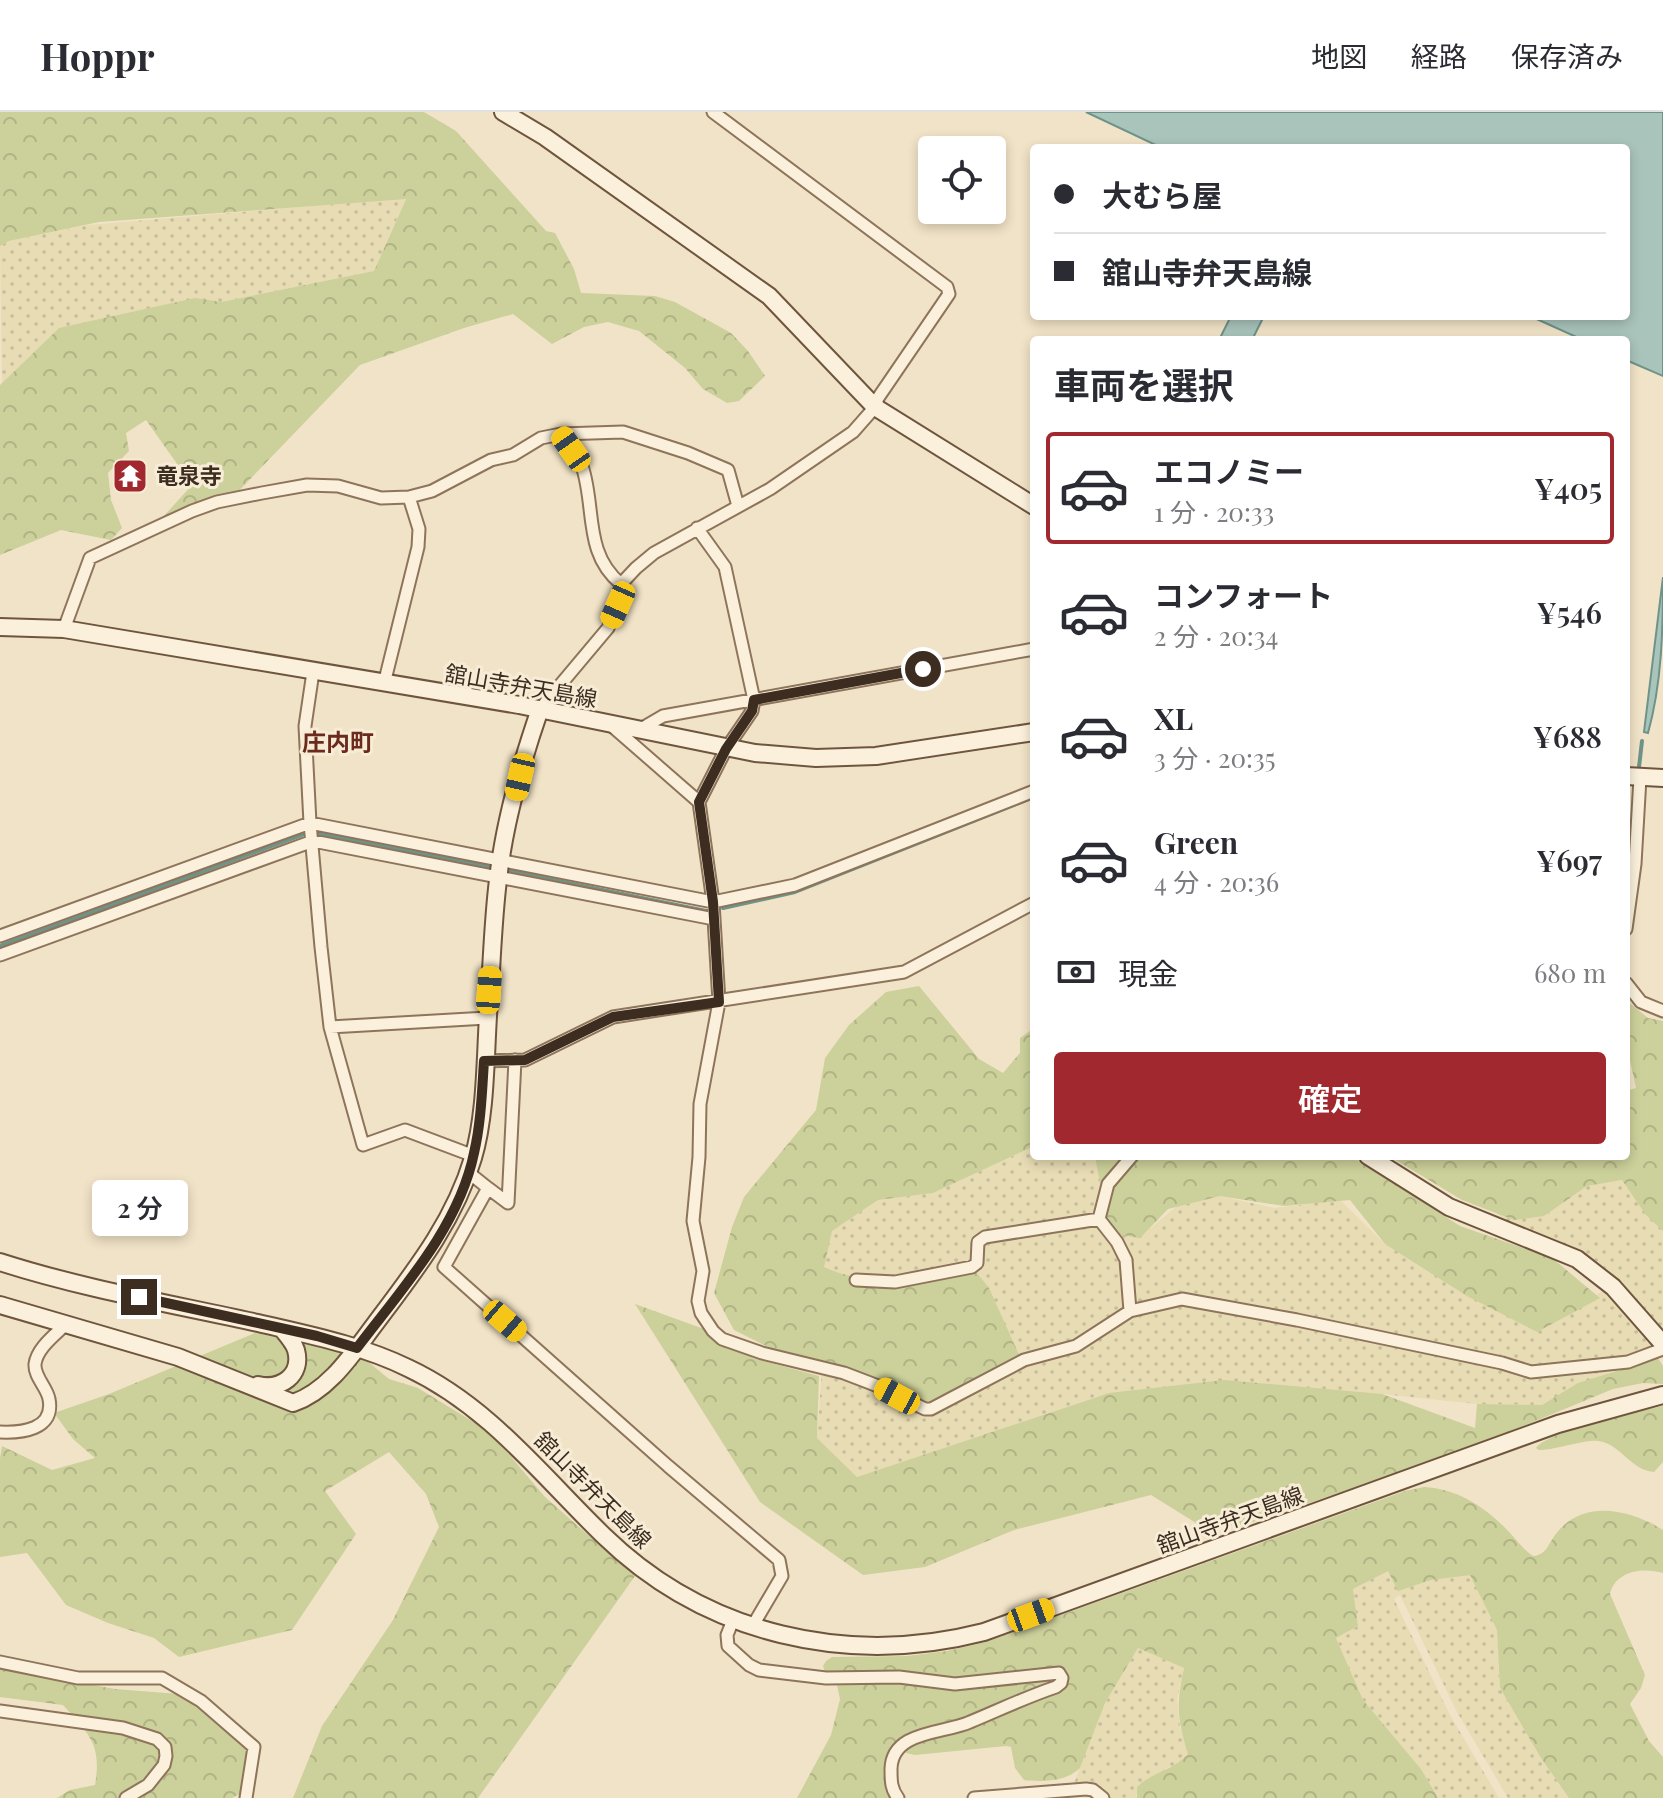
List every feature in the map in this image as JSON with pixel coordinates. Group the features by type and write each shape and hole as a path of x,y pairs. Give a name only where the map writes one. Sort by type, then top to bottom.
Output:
{"main road":[{"path":"503,112 545,137 769,296 875,407 1030,504"},
{"name":"舘山寺弁天島線","path":"0,627 64,629 540,709 726,749 786,756 846,758 1030,733"},
{"path":"0,1305 178,1357 293,1403 309,1398 333,1376 438,1239 457,1203 474,1156 499,869 526,750 540,709"},
{"path":"1633,777 1663,778"},
{"path":"1374,1160 1449,1207 1577,1259 1613,1287 1663,1346"},
{"name":"舘山寺弁天島線","path":"0,1262 357,1348 409,1368 460,1398 506,1434 603,1535 632,1561 680,1594 752,1627 790,1638 848,1646 907,1646 965,1637 1002,1626 1558,1424 1663,1395"},
{"path":"229,1378 268,1388 285,1384 293,1375 297,1363 296,1350 282,1329"}],"street":[{"path":"540,709 608,628 618,605 621,584 654,553 770,489 853,432 875,407 878,398 949,294 947,287 713,112"},
{"path":"64,629 90,558 192,511 217,502 307,485 338,486 381,498 409,497 432,491 491,460 513,455 541,438 561,434 623,432 688,453 728,470 738,506"},
{"path":"561,434 581,464 590,526 601,557 611,575 621,584"},
{"path":"384,684 418,547 419,529 409,497"},
{"path":"697,528 725,567 754,700 752,711 726,749 699,802 713,902 719,1002 700,1104 693,1221 703,1271 698,1301 701,1313 722,1339 762,1353 844,1373 878,1386 917,1407 931,1409 1024,1360 1076,1346 1130,1311 1170,1300 1197,1301 1502,1363 1531,1372 1628,1362 1663,1346"},
{"path":"639,730 663,716 1030,650"},
{"path":"313,672 305,726 321,947 330,1027 363,1145 405,1130 474,1156"},
{"path":"609,724 699,802"},
{"path":"1630,900 1635,864 1633,777"},
{"path":"0,955 313,841 713,902 795,885 1030,793"},
{"path":"0,936 310,823 714,919"},
{"path":"484,1061 525,1060 613,1017 904,972 1030,905"},
{"path":"1630,988 1641,1002 1663,1011"},
{"path":"330,1027 487,1018"},
{"path":"468,1172 508,1203 515,1060"},
{"path":"1099,1219 1108,1184 1129,1160"},
{"path":"488,1188 444,1267 779,1560 782,1576 752,1627"},
{"path":"1099,1219 1126,1260 1130,1311"},
{"path":"856,1280 895,1282 972,1267 977,1263 978,1242 985,1237 1099,1219"},
{"path":"0,1432 24,1433 38,1427 48,1415 49,1399 34,1368 37,1356 66,1324"},
{"path":"733,1620 727,1635 728,1646 759,1670 826,1678 899,1677 955,1684 1059,1673 1061,1683 1056,1687 1013,1701 963,1725 926,1732 897,1749 891,1761 891,1784 898,1798"},
{"path":"0,1662 78,1678 162,1678 201,1701 254,1747 246,1798"},
{"path":"0,1711 123,1728 157,1739 165,1747 164,1765 148,1785 126,1798"},
{"path":"974,1798 1086,1789 1103,1798"}],"shaded area":[{"path":"406,198 374,271 221,302 59,328 2,383 0,246 9,241 88,225"},
{"path":"1030,1148 1030,1160 1097,1160 1126,1236 1147,1231 1177,1206 1220,1196 1274,1208 1340,1200 1385,1244 1537,1332 1604,1290 1496,1213 1544,1216 1587,1186 1622,1180 1663,1228 1663,1338 1607,1374 1542,1405 1477,1404 1382,1394 1099,1396 857,1477 817,1438 822,1367 925,1409 1019,1357 875,1281 816,1274 832,1231 878,1200 933,1193"},
{"path":"1388,1570 1399,1590 1431,1580 1470,1574 1497,1630 1500,1688 1541,1758 1569,1798 1508,1798 1457,1712 1400,1595 1394,1599 1450,1715 1499,1798 1438,1798 1421,1769 1363,1700 1336,1638 1358,1626 1353,1589"},
{"path":"1138,1648 1184,1668 1177,1700 1180,1727 1189,1754 1179,1765 1168,1767 1136,1795 1137,1798 1108,1798 1073,1786 1105,1703"}],"green space":[{"path":"0,112 424,112 456,131 546,231 555,233 574,269 581,293 655,296 675,302 731,333 765,376 739,401 727,403 703,389 685,368 639,331 608,322 584,327 552,344 513,314 360,365 230,500 153,528 192,485 146,420 126,433 129,451 108,473 111,500 122,528 111,540 61,530 0,555 0,385 59,328 195,298 221,302 374,271 406,199 99,222 9,241 0,246"},
{"path":"919,986 979,1059 1003,1073 1020,1053 1020,1038 1030,1031 1030,1148 933,1193 878,1200 832,1231 824,1267 843,1274 879,1280 972,1267 989,1288 1020,1357 917,1407 844,1373 792,1359 734,1330 714,1293 732,1227 744,1197 816,1110 825,1058 849,1025 886,992"},
{"path":"1630,1003 1648,1018 1663,1021 1663,1231 1646,1215 1622,1180 1587,1186 1544,1216 1514,1220 1462,1200 1396,1160 1630,1160 1630,1090 1636,1088 1630,1060"},
{"path":"1096,1160 1357,1160 1460,1226 1552,1258 1600,1298 1537,1332 1467,1296 1385,1244 1350,1200 1284,1206 1220,1196 1168,1209 1140,1238 1109,1233"},
{"path":"635,1304 704,1329 753,1358 819,1376 817,1438 857,1477 1109,1393 1224,1380 1382,1394 1475,1428 1477,1404 1542,1405 1578,1383 1658,1358 1663,1366 1663,1384 1643,1383 1613,1389 1465,1450 1247,1524 1204,1528 1151,1495 1014,1530 925,1567 863,1575 760,1502"},
{"path":"255,1333 360,1355 389,1379 418,1388 490,1432 545,1497 635,1576 478,1798 293,1798 322,1726 393,1620 439,1527 426,1494 389,1452 325,1491 356,1534 292,1630 179,1657 154,1638 66,1605 27,1553 0,1557 2,1446 52,1470 95,1458 73,1439 54,1413 109,1394"},
{"path":"1663,1406 1663,1462 1654,1472 1638,1467 1613,1447 1598,1441 1546,1450 1536,1448 1575,1429"},
{"path":"1424,1487 1449,1492 1472,1502 1492,1516 1533,1556 1544,1552 1566,1523 1592,1512 1621,1513 1663,1530 1663,1573 1631,1573 1618,1580 1610,1594 1645,1675 1641,1688 1630,1704 1649,1741 1663,1757 1663,1798 1569,1798 1541,1758 1500,1688 1497,1630 1470,1575 1431,1580 1398,1591 1388,1571 1353,1589 1358,1626 1336,1638 1363,1700 1421,1769 1438,1798 1137,1798 1137,1787 1188,1754 1179,1711 1184,1668 1138,1648 1105,1703 1080,1768 1068,1776 1046,1781 1024,1780 1015,1768 1011,1747 1006,1746 915,1755 894,1750 893,1798 797,1798 831,1735 840,1699 837,1685 823,1666 832,1657 907,1656 986,1642 1405,1491"},
{"path":"0,1668 115,1689 179,1694 251,1747 245,1791 232,1798 57,1798 70,1790 95,1785 95,1749 80,1724 63,1705 0,1697"}],"water":[{"path":"1086,112 1663,112 1663,376 1630,362 1630,336 1574,336 1539,320 1630,320 1630,144 1154,144"},
{"path":"1229,320 1262,320 1254,336 1221,336"},
{"path":"1663,577 1659,675 1648,733 1644,732"}],"waterway":[{"path":"1639,767 1642,741"},
{"path":"723,908 795,892 1030,799"},
{"path":"318,833 496,868"},
{"path":"0,946 304,834"},
{"path":"504,870 706,911"}],"place":[{"name":"竜泉寺","path":"130,476"}],"district":[{"name":"庄内町","path":"338,743"}],"route":[{"path":"139,1297 317,1336 357,1348 438,1239 457,1203 474,1156 484,1061 525,1060 613,1017 719,1002 713,902 699,802 726,749 752,711 754,700 923,669"}]}
